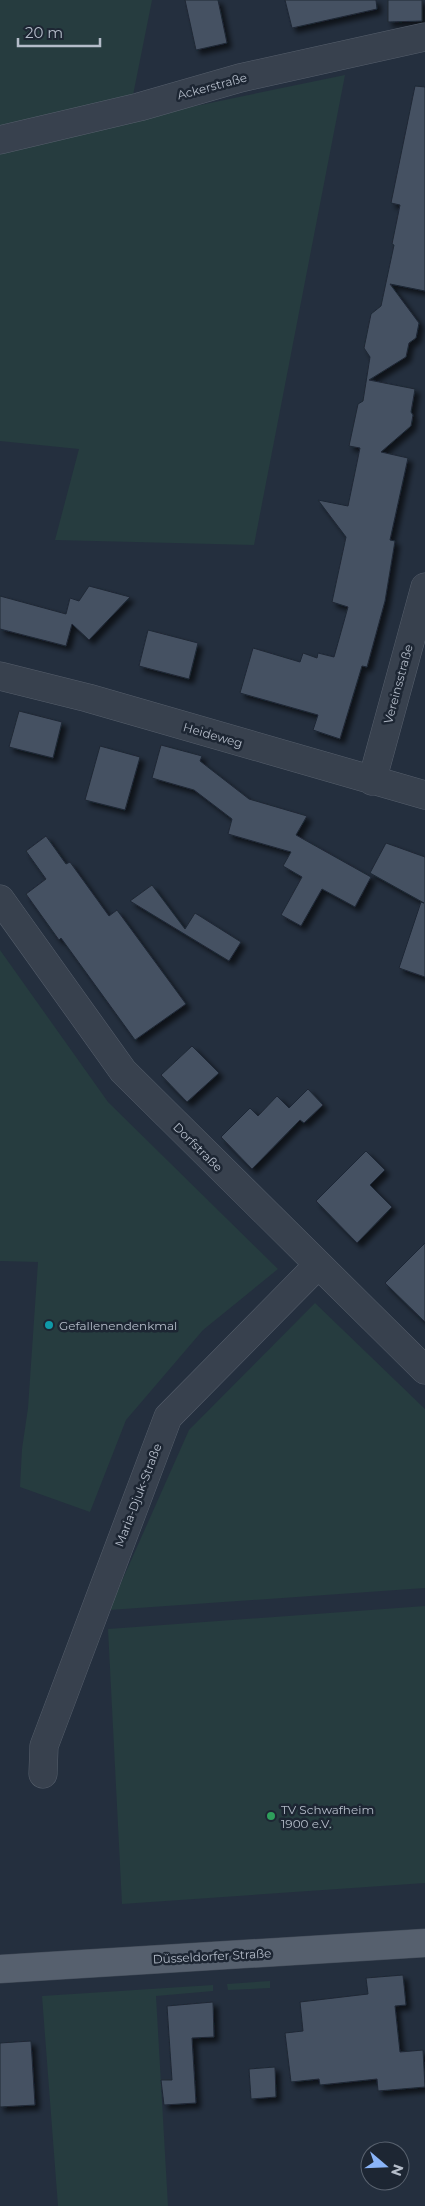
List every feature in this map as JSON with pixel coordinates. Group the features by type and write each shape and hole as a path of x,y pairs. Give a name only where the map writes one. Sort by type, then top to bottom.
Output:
{"main road":[{"name":"Düsseldorfer Straße","path":"0,1969 425,1943"}],"street":[{"name":"Ackerstraße","path":"0,140 139,107 240,78 425,37"},
{"name":"Vereinsstraße","path":"372,781 425,588"},
{"name":"Heideweg","path":"0,676 88,698 425,795"},
{"name":"Dorfstraße","path":"0,899 123,1071 425,1370"},
{"name":"Maria-Djuk-Straße","path":"43,1774 44,1746 168,1417 318,1265"}],"green space":[{"path":"0,0 152,0 128,120 345,75 254,545 55,540 79,449 0,441"},
{"path":"0,950 108,1102 278,1269 203,1330 126,1420 90,1512 20,1487 22,1449 28,1408 38,1262 0,1261"},
{"path":"315,1303 425,1409 425,1588 109,1610 189,1430"},
{"name":"TV Schwafheim 1900 e.V.","path":"425,1606 425,1883 122,1904 108,1629"},
{"path":"270,1981 270,1988 228,1990 227,1984"},
{"path":"213,1985 213,1991 156,1996 168,2206 58,2206 42,1996"}],"building":[{"path":"185,0 218,0 227,43 196,50"},
{"path":"285,0 376,0 377,9 292,28"},
{"path":"388,0 422,0 422,21 388,22"},
{"path":"415,86 425,87 425,291 390,284 419,323 416,338 409,343 406,357 369,380 415,389 411,412 413,415 411,426 381,452 408,458 390,540 395,541 385,601 367,667 362,666 340,739 313,730 318,715 240,693 253,648 300,662 303,653 317,658 318,653 334,657 348,607 332,602 346,537 318,500 348,506 360,448 349,446 358,404 363,401 370,357 364,348 371,314 381,306 394,245 392,244 400,205 391,203"},
{"path":"89,586 130,597 89,640 72,624 66,646 0,629 0,596 66,614 70,598 79,601"},
{"path":"148,630 198,643 189,679 139,666"},
{"path":"19,711 62,722 53,758 9,747"},
{"path":"161,745 202,756 200,761 249,799 307,816 296,835 371,877 355,907 322,889 301,926 281,915 302,877 283,866 291,852 228,834 232,819 194,790 152,778"},
{"path":"100,746 140,757 125,810 85,800"},
{"path":"46,836 66,864 70,862 109,916 117,910 186,1004 135,1040 61,938 59,940 26,894 46,879 26,851"},
{"path":"386,843 425,857 425,977 399,968 421,902 424,903 370,873"},
{"path":"152,885 185,929 195,913 241,942 229,961 130,901"},
{"path":"192,1046 219,1073 187,1102 161,1075"},
{"path":"308,1089 323,1105 304,1123 300,1120 252,1169 221,1137 250,1108 258,1116 277,1096 289,1108"},
{"path":"366,1151 385,1170 370,1185 392,1207 357,1243 316,1201"},
{"path":"425,1243 425,1322 385,1283"},
{"path":"403,1975 406,2005 395,2006 400,2052 423,2050 425,2087 378,2091 377,2079 320,2085 319,2079 291,2082 285,2033 303,2031 300,2002 368,1994 366,1978"},
{"path":"213,2002 214,2037 192,2038 196,2103 164,2105 161,2080 172,2080 167,2006"},
{"path":"31,2041 35,2105 0,2107 0,2043"},
{"path":"275,2067 276,2097 251,2099 249,2069"}],"place":[{"name":"Gefallenendenkmal","path":"49,1325"},
{"name":"TV Schwafheim 1900 e.V.","path":"271,1816"}]}
